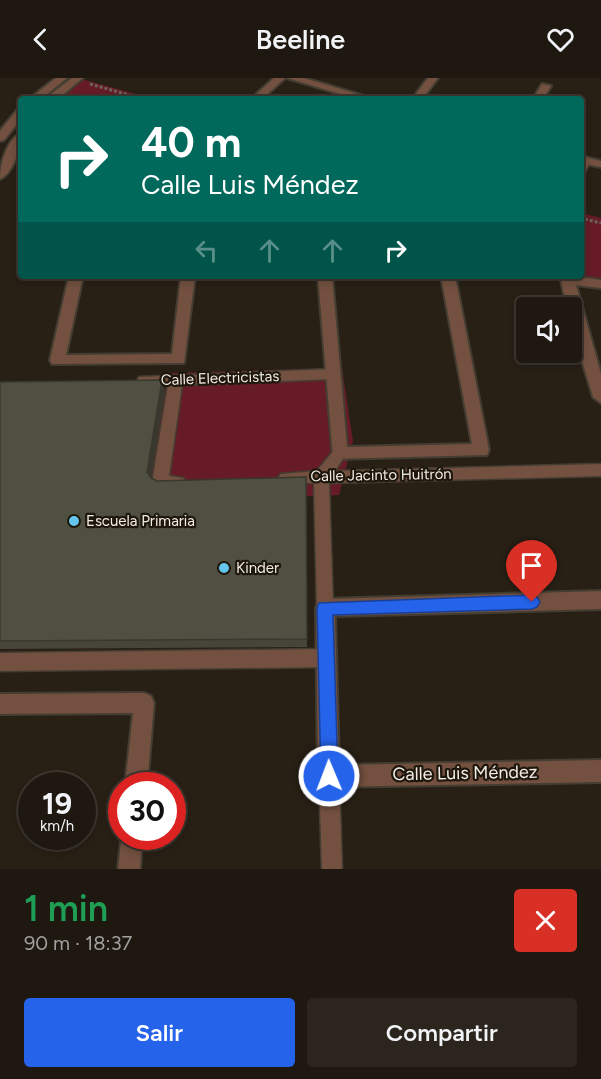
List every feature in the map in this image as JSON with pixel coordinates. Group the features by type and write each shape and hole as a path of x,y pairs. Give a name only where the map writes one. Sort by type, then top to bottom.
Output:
{"street":[{"path":"38,96 62,78"},
{"path":"259,96 280,78"},
{"path":"292,78 313,81 355,96"},
{"path":"419,96 433,78"},
{"path":"56,96 76,79"},
{"path":"540,96 546,86"},
{"path":"0,138 18,116"},
{"path":"0,175 18,142"},
{"path":"584,159 601,165"},
{"path":"75,279 57,360 179,359 188,279"},
{"path":"325,279 339,454 321,477 332,869"},
{"path":"339,454 481,450 449,279"},
{"path":"568,279 579,328 601,397"},
{"path":"574,279 601,284"},
{"name":"Calle Electricistas","path":"129,381 333,374"},
{"path":"176,380 160,483 195,482"},
{"name":"Calle Jacinto Huitrón","path":"275,478 601,470"},
{"path":"325,608 601,600"},
{"path":"0,662 326,658"},
{"path":"0,704 144,703 137,772"},
{"name":"Calle Luis Méndez","path":"329,776 601,771"},
{"path":"129,869 131,850"}],"path":[{"path":"76,79 133,96"},
{"path":"584,219 601,223"}],"shaded area":[{"path":"81,79 143,96 60,96"},
{"path":"584,214 601,218 601,288 562,284 561,279 584,279"},
{"path":"342,368 353,441 339,495 145,501 168,373"}],"building":[{"path":"162,380 147,472 151,478 157,481 306,477 307,639 0,641 0,382"}],"place":[{"name":"Escuela Primaria","path":"74,521"},
{"name":"Kinder","path":"224,568"}],"route":[{"path":"329,776 325,608 532,602"}]}
